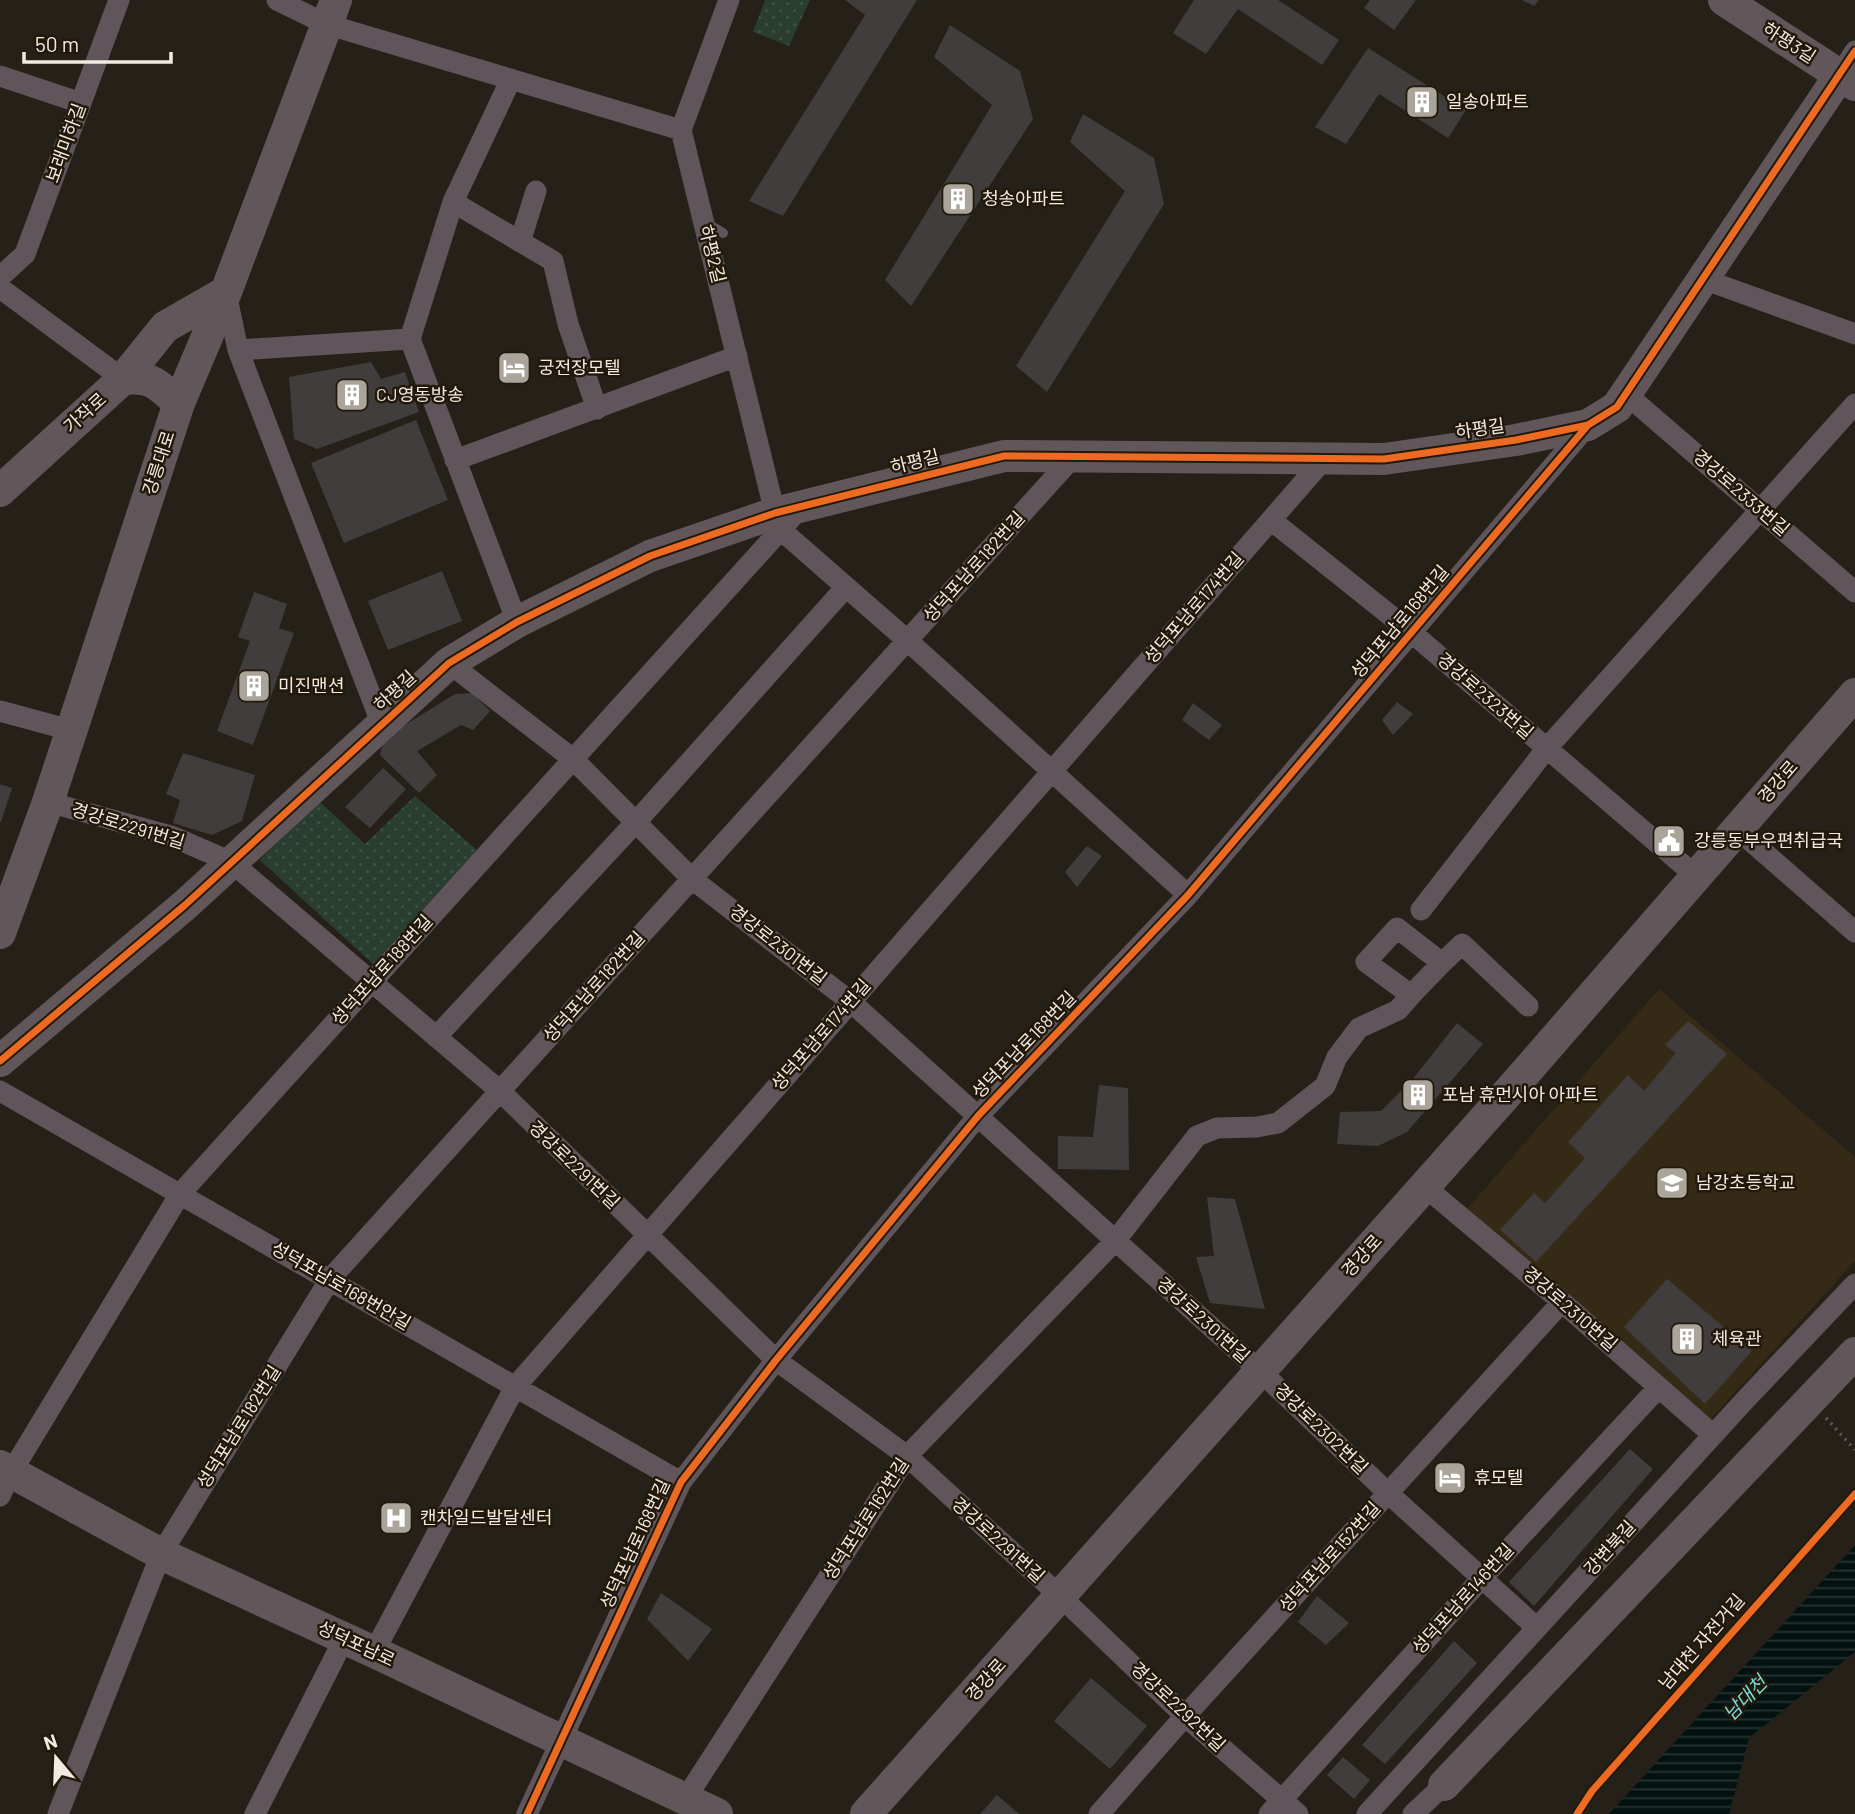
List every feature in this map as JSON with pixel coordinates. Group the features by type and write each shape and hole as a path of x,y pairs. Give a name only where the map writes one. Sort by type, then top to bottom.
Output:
{"street":[{"name":"보래미하길","path":"0,277 25,254 119,0"},
{"path":"277,0 331,12 511,79 681,130 729,0"},
{"name":"하평3길","path":"1724,0 1850,70"},
{"name":"강릉대로","path":"0,933 48,802 179,403 226,292 331,12"},
{"name":"하평길","path":"0,1061 185,905 449,663 517,622 650,556 1004,456 1384,459 1516,440 1588,425 1617,407 1850,70"},
{"path":"0,76 81,103"},
{"path":"511,79 453,202 410,339 517,622"},
{"name":"하평2길","path":"681,130 737,356 786,516"},
{"path":"520,242 536,191"},
{"path":"453,202 553,261 568,324 597,409"},
{"path":"1703,279 1855,334"},
{"path":"0,288 123,379 140,377 152,380 179,403"},
{"path":"226,292 238,350 382,724"},
{"name":"가작로","path":"0,491 123,379 165,327 226,292"},
{"path":"238,350 410,339"},
{"path":"454,460 737,356"},
{"name":"경강로2333번길","path":"1626,394 1855,592"},
{"path":"1421,910 1547,748 1855,404"},
{"name":"성덕포남로168번길","path":"527,1814 681,1482 776,1360 978,1116 1188,895 1588,425"},
{"name":"성덕포남로182번길","path":"58,1814 161,1554 330,1279 1074,456"},
{"name":"성덕포남로174번길","path":"374,1652 515,1387 1325,458"},
{"path":"786,516 846,587 1188,895"},
{"name":"성덕포남로188번길","path":"4,1477 180,1194 573,759 786,516"},
{"name":"경강로2323번길","path":"1271,520 1411,632 1696,876"},
{"path":"436,1037 636,822 846,587"},
{"name":"경강로2301번길","path":"449,663 573,759 692,878 851,1002 1260,1371"},
{"name":"경강로","path":"866,1814 1424,1186 1855,694"},
{"path":"0,711 70,730"},
{"name":"경강로2291번길","path":"48,802 171,836 231,862 500,1091 776,1360 907,1456 1060,1596"},
{"path":"1737,829 1852,924"},
{"path":"1411,995 1366,962 1397,928 1443,963"},
{"name":"성덕포남로162번길","path":"686,1798 907,1456 1115,1241 1197,1136 1217,1128 1278,1124 1325,1086 1337,1057 1359,1028 1398,1010 1462,944 1528,1006"},
{"name":"성덕포남로168번안길","path":"0,1091 681,1482"},
{"name":"경강로2310번길","path":"1424,1186 1562,1302 1713,1435"},
{"name":"강변북길","path":"1367,1814 1713,1435 1855,1284"},
{"name":"성덕포남로152번길","path":"1099,1814 1562,1302"},
{"path":"1413,1814 1441,1799 1855,1353"},
{"name":"경강로2302번길","path":"1260,1371 1388,1493 1537,1628"},
{"name":"성덕포남로146번길","path":"1275,1807 1659,1387"},
{"name":"성덕포남로","path":"4,1477 161,1554 717,1814"},
{"name":"경강로2292번길","path":"1060,1596 1275,1807 1298,1814"},
{"path":"255,1814 344,1639"}],"lane":[{"path":"704,221 723,233"}],"path":[{"path":"1810,1401 1855,1450"}],"shaded area":[{"name":"남강초등학교","path":"1659,989 1855,1157 1855,1261 1708,1422 1467,1209"}],"green space":[{"path":"765,0 810,0 789,46 753,32"},
{"path":"415,796 477,850 373,964 260,860 316,798 365,844"}],"water":[{"name":"남대천","path":"1855,1545 1855,1652 1749,1738 1729,1814 1609,1814"}],"building":[{"path":"845,0 917,0 783,216 749,201 865,15"},
{"path":"1194,0 1278,0 1339,40 1322,65 1238,9 1206,54 1173,33"},
{"path":"1370,0 1416,0 1394,30 1364,8"},
{"path":"1522,0 1539,0 1534,6"},
{"name":"청송아파트","path":"950,25 1020,71 1033,119 911,306 885,280 992,105 934,57"},
{"name":"일송아파트","path":"1368,48 1466,110 1448,138 1379,94 1346,144 1315,127"},
{"name":"청송아파트","path":"1083,114 1154,158 1164,204 1047,392 1016,366 1125,191 1070,142"},
{"name":"CJ영동방송","path":"371,362 381,379 405,372 419,412 317,449 294,439 289,377"},
{"path":"416,420 448,500 344,543 311,463"},
{"path":"442,571 462,621 388,650 368,601"},
{"name":"미진맨션","path":"254,592 287,604 279,628 294,633 253,745 217,731 250,641 238,637"},
{"path":"472,693 490,711 473,730 461,725 417,751 437,775 419,793 380,755 384,738 455,694"},
{"path":"1397,702 1413,714 1393,735 1382,720"},
{"path":"1193,703 1222,725 1209,740 1182,720"},
{"path":"183,753 255,775 242,821 212,835 173,823 180,800 166,794"},
{"path":"383,768 406,789 370,828 345,807"},
{"path":"0,784 12,788 1,822 0,822"},
{"path":"1087,846 1102,856 1077,887 1065,872"},
{"path":"1688,1021 1727,1054 1536,1262 1500,1230 1534,1193 1545,1203 1585,1158 1568,1142 1628,1075 1644,1091 1676,1053 1665,1045"},
{"name":"포남 휴먼시아 아파트","path":"1457,1023 1483,1044 1407,1132 1378,1146 1337,1144 1340,1112 1381,1111 1412,1080"},
{"path":"1099,1085 1128,1088 1129,1170 1058,1169 1058,1136 1093,1137"},
{"path":"1207,1197 1235,1199 1265,1309 1210,1303 1196,1257 1214,1256"},
{"name":"체육관","path":"1667,1279 1752,1351 1705,1404 1624,1327"},
{"path":"1630,1449 1653,1469 1534,1606 1509,1582"},
{"path":"661,1593 712,1629 688,1661 647,1619"},
{"path":"1317,1596 1349,1623 1326,1645 1298,1622"},
{"path":"1454,1641 1477,1663 1385,1764 1362,1745"},
{"path":"1091,1678 1147,1726 1110,1769 1054,1721"},
{"path":"1343,1757 1370,1780 1354,1799 1327,1775"},
{"path":"997,1795 1019,1814 980,1814"}],"cycle path":[{"path":"0,1061 185,905 449,663 517,622 650,556 775,513 1004,456 1384,459 1516,440 1588,425 1617,407 1855,51"},
{"path":"527,1814 681,1482 776,1360 978,1116 1188,895 1588,425"},
{"name":"남대천 자전거길","path":"1577,1814 1592,1791 1855,1494"}],"place":[{"name":"일송아파트","path":"1422,102"},
{"name":"청송아파트","path":"958,199"},
{"name":"궁전장모텔","path":"514,368"},
{"name":"CJ영동방송","path":"352,395"},
{"name":"미진맨션","path":"254,686"},
{"name":"강릉동부우편취급국","path":"1669,841"},
{"name":"포남 휴먼시아 아파트","path":"1418,1095"},
{"name":"남강초등학교","path":"1672,1183"},
{"name":"체육관","path":"1687,1339"},
{"name":"휴모텔","path":"1450,1478"},
{"name":"캔차일드발달센터","path":"396,1518"}]}
